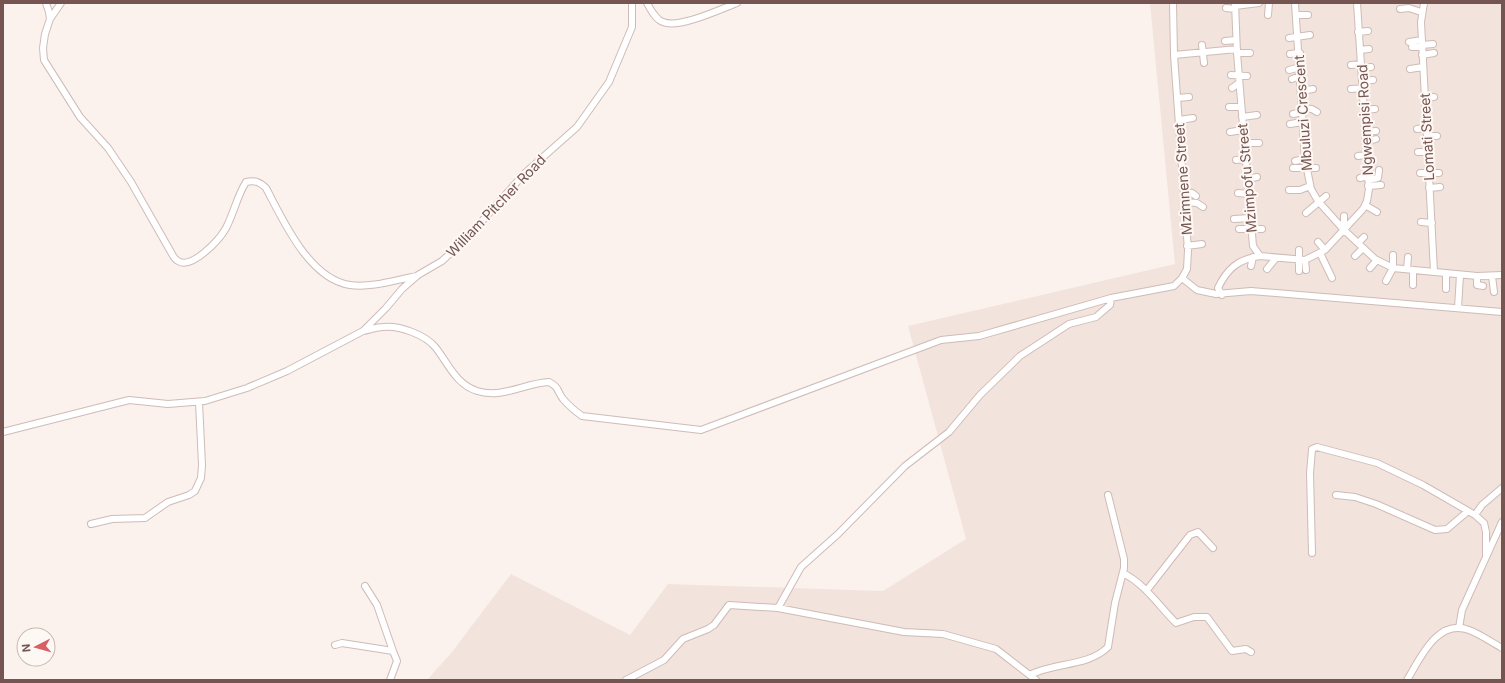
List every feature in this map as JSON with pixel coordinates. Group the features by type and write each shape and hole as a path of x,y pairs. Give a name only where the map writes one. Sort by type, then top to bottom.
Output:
{"street":[{"path":"46,3 50,19"},
{"path":"61,3 50,19 43,48 44,60 80,116 108,148 127,177 172,254 178,261 184,263 194,261 211,247 226,228 242,188 246,182 253,180 266,188 296,243 306,258 332,278 349,285 376,285 418,276"},
{"name":"William Pitcher Road","path":"3,432 129,400 168,404 199,402 247,388 287,371 363,331 386,308 402,289 418,276 442,261 465,240 525,173 577,127 609,82 632,27 632,3"},
{"path":"647,3 658,19 670,24 700,17 737,3"},
{"name":"Mzimnene Street","path":"1173,3 1174,55 1188,246 1187,269 1182,278"},
{"path":"1226,8 1259,3"},
{"path":"1268,14 1269,3"},
{"name":"Mbuluzi Crescent","path":"1295,3 1300,53 1305,159 1310,186 1318,201 1363,248 1377,260 1393,268 1460,275 1502,275"},
{"name":"Lomati Street","path":"1424,3 1421,12 1422,55 1434,272"},
{"path":"1349,7 1357,5"},
{"name":"Ngwempisi Road","path":"1357,5 1362,88 1364,110 1367,121 1365,132 1368,181 1367,201 1365,205"},
{"name":"Mzimpofu Street","path":"1235,6 1236,40 1250,218 1253,246 1257,256"},
{"path":"1400,9 1408,8 1421,12"},
{"path":"1296,16 1308,15"},
{"path":"1358,32 1368,31"},
{"path":"1289,38 1310,35"},
{"path":"1225,41 1236,40"},
{"path":"1410,44 1433,44"},
{"path":"1202,45 1204,63"},
{"path":"1360,50 1369,49"},
{"path":"1174,55 1202,52 1250,52"},
{"path":"1290,54 1300,53"},
{"path":"1422,55 1434,53"},
{"path":"1351,65 1371,67"},
{"path":"1289,70 1300,67"},
{"path":"1410,69 1423,67"},
{"path":"1231,76 1239,79"},
{"path":"1232,88 1239,79 1247,76"},
{"path":"1292,79 1300,76"},
{"path":"1362,81 1373,80"},
{"path":"1351,89 1362,88"},
{"path":"1301,92 1313,89"},
{"path":"1355,96 1363,95"},
{"path":"1177,98 1189,97"},
{"path":"1425,98 1434,97"},
{"path":"1229,107 1241,107"},
{"path":"1293,114 1303,110 1312,109 1317,112"},
{"path":"1364,110 1375,109"},
{"path":"1242,117 1257,115"},
{"path":"1179,120 1194,118"},
{"path":"1290,124 1303,122"},
{"path":"1417,129 1426,128"},
{"path":"1230,132 1243,130"},
{"path":"1365,132 1376,131"},
{"path":"1427,136 1437,136"},
{"path":"1366,142 1376,139"},
{"path":"1244,143 1259,143"},
{"path":"1418,152 1427,152"},
{"path":"1358,156 1367,155"},
{"path":"1236,160 1245,159"},
{"path":"1295,161 1305,159"},
{"path":"1293,168 1316,168"},
{"path":"1361,181 1368,181 1378,178 1379,170"},
{"path":"1420,173 1439,173"},
{"path":"1247,179 1257,177"},
{"path":"1368,181 1381,185"},
{"path":"1289,190 1300,190 1310,186"},
{"path":"1430,188 1440,187"},
{"path":"1184,192 1192,193 1196,196"},
{"path":"1238,193 1248,194"},
{"path":"1306,213 1318,201 1326,196"},
{"path":"1184,202 1197,203 1203,207"},
{"path":"1222,295 1218,288 1224,276 1241,260 1257,256 1301,260 1322,251 1365,205 1377,212"},
{"path":"1423,214 1431,214"},
{"path":"1343,228 1344,216"},
{"path":"1234,219 1250,218"},
{"path":"1421,222 1432,223"},
{"path":"1239,229 1262,229"},
{"path":"1358,243 1364,237"},
{"path":"1318,242 1332,278"},
{"path":"1188,246 1202,244"},
{"path":"1355,256 1363,248"},
{"path":"1267,250 1268,257"},
{"path":"1299,250 1302,270"},
{"path":"1386,280 1393,268 1393,255"},
{"path":"1252,266 1257,256"},
{"path":"1408,257 1413,285"},
{"path":"1267,269 1276,258"},
{"path":"1370,268 1377,260"},
{"path":"1446,273 1446,289"},
{"path":"1458,308 1460,275"},
{"path":"1477,276 1477,285 1483,286"},
{"path":"1492,276 1494,292"},
{"path":"363,331 384,327 399,328 423,338 435,346 453,373 463,384 478,391 496,394 540,382 549,382 559,389 561,396 582,416 701,430 941,340 979,336 1112,298 1174,286 1182,278 1198,290 1222,295 1251,291 1502,312"},
{"path":"778,608 801,567 838,534 905,466 949,432 980,395 1020,356 1069,324 1096,317 1110,305 1112,298"},
{"path":"91,524 112,519 145,518 168,502 189,495 194,491 201,478 202,465 199,402"},
{"path":"1312,553 1310,473 1311,456 1314,448 1377,463 1423,485 1467,512 1475,515 1480,519 1485,528 1486,555"},
{"path":"1475,515 1482,505 1502,488"},
{"path":"1030,675 1046,668 1094,658 1108,647 1115,603 1123,573 1124,559 1108,495"},
{"path":"1336,495 1355,497 1376,504 1435,530 1447,529 1467,512"},
{"path":"1459,628 1462,610 1502,522"},
{"path":"1147,590 1190,535 1198,532 1213,548"},
{"path":"1123,573 1138,582 1147,590 1176,623 1194,617 1209,618 1232,651 1246,649 1251,652"},
{"path":"365,586 377,605 397,661 390,680"},
{"path":"626,680 664,660 682,639 708,629 714,625 729,604 778,608 904,632 949,636 996,649 1036,680"},
{"path":"1407,680 1425,649 1438,634 1459,628 1470,630 1502,648"},
{"path":"335,645 342,643 393,650"}],"shaded area":[{"path":"1150,3 1502,3 1502,680 427,680 452,652 511,574 630,635 668,584 883,591 966,539 908,326 1175,264"}]}
